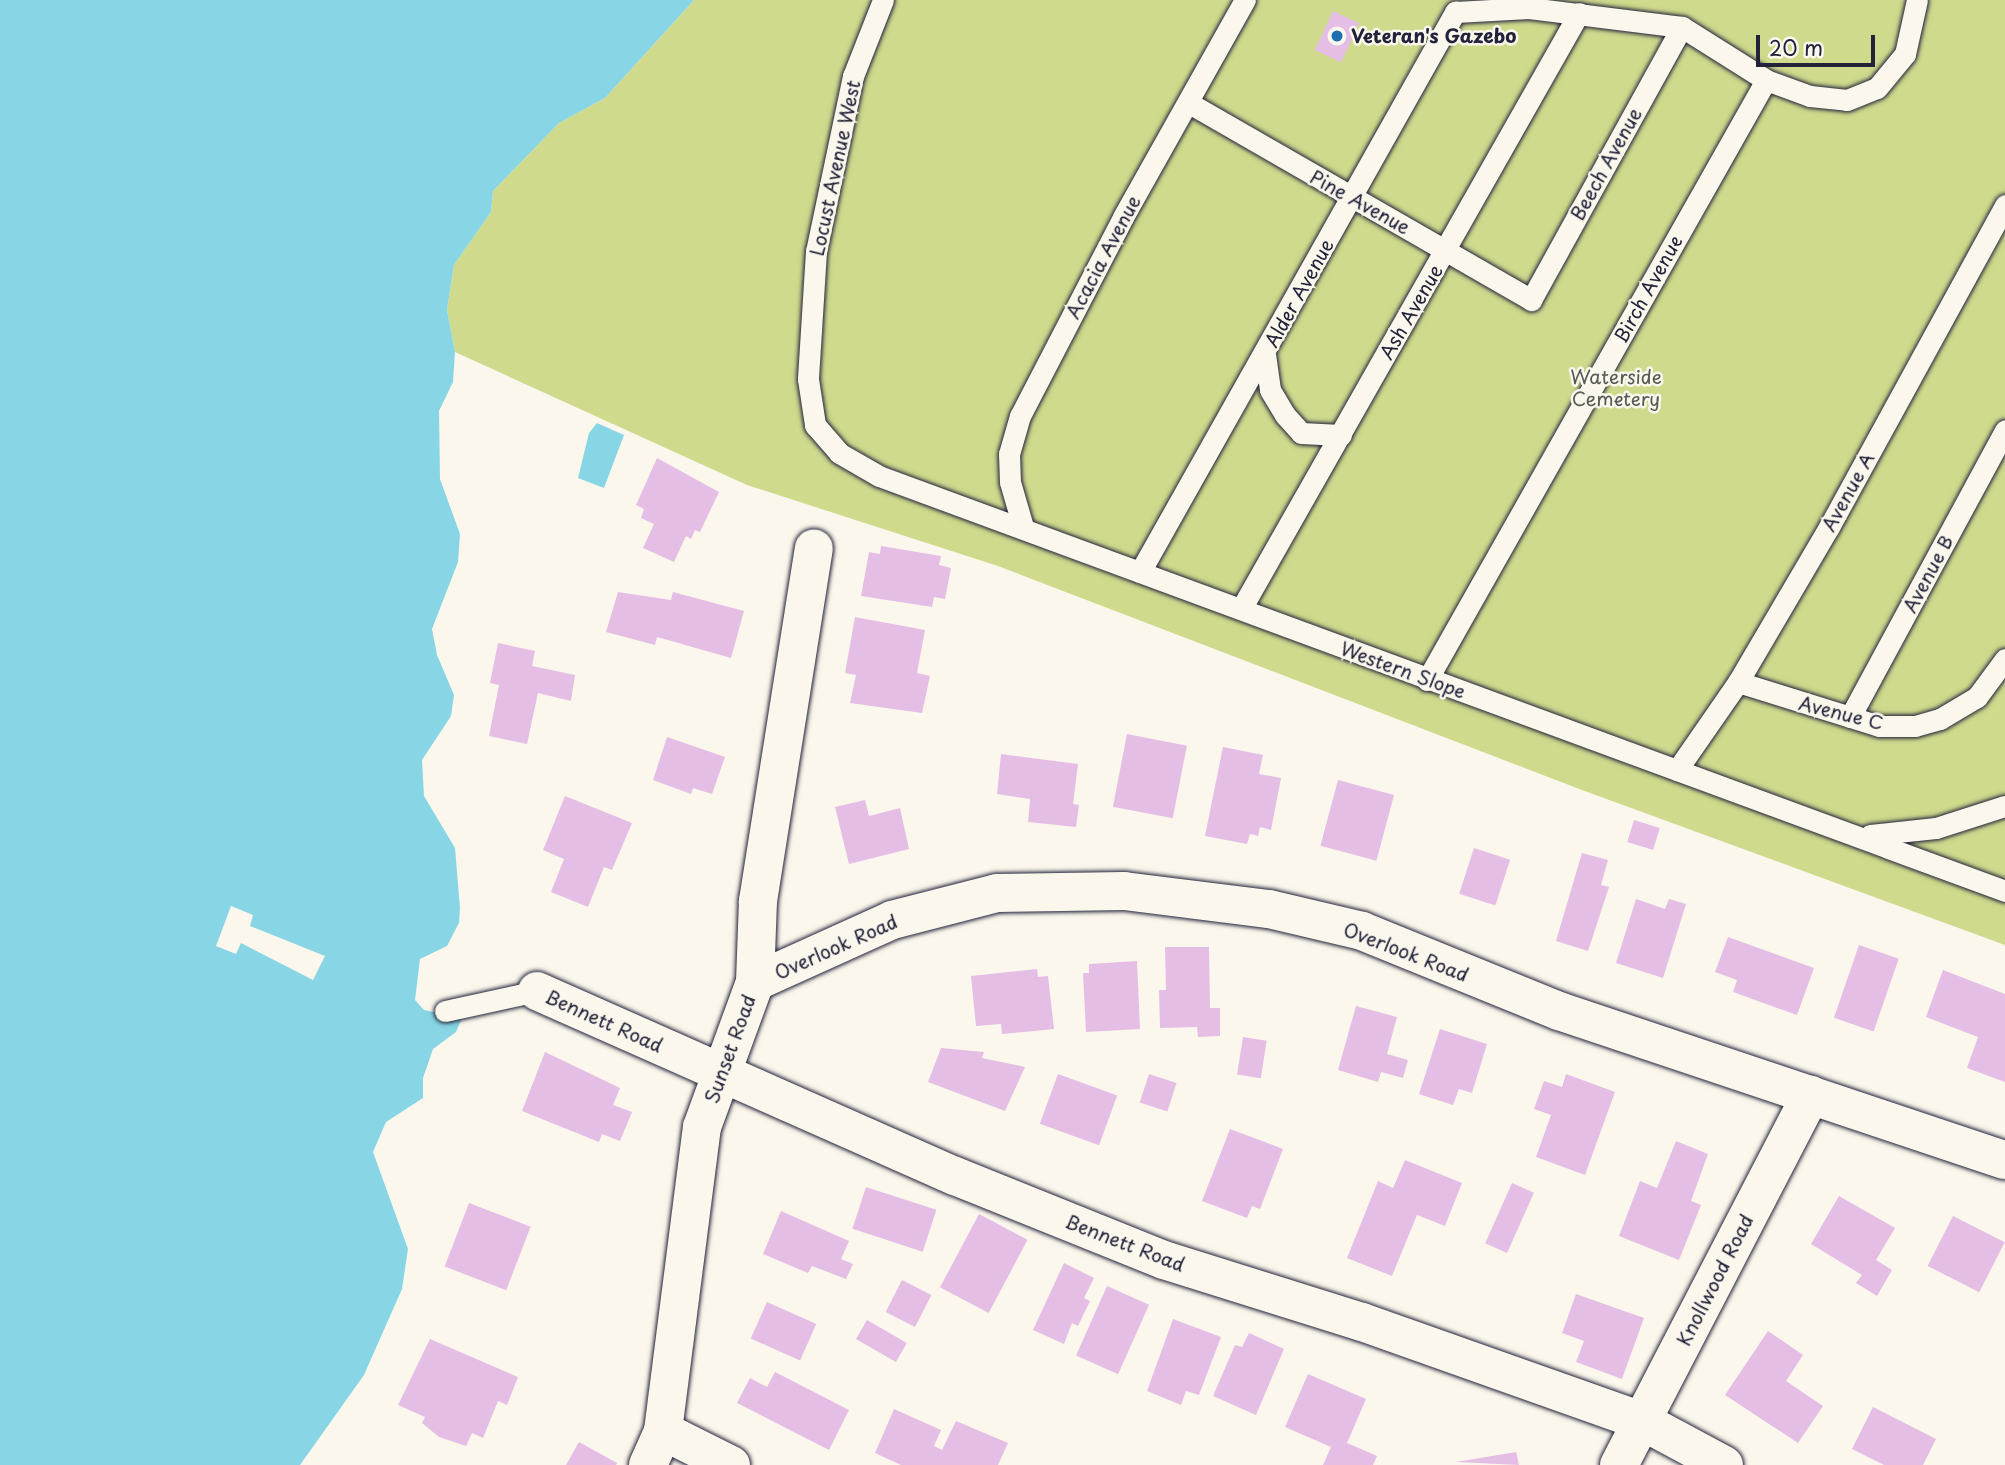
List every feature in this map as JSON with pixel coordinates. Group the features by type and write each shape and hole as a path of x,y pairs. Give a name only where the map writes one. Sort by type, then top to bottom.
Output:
{"street":[{"name":"Sunset Road","path":"655,1448 702,1127 755,982 758,901 814,548"},
{"name":"Overlook Road","path":"755,982 892,920 997,893 1124,891 1269,909 1362,931 1549,1008 2005,1160"},
{"name":"Bennett Road","path":"537,991 955,1176 1164,1260 1363,1322 1642,1421 1724,1465"},
{"name":"Knollwood Road","path":"1619,1465 1811,1096"},
{"path":"655,1448 731,1465"}],"lane":[{"name":"Locust Avenue West","path":"815,425 808,379 816,251 853,76 883,0"},
{"name":"Acacia Avenue","path":"1023,527 1010,468 1020,416 1123,217 1245,0"},
{"path":"1453,6 1529,8 1682,27 1766,80 1810,96 1847,100 1877,88 1905,54 1917,0"},
{"name":"Alder Avenue","path":"1140,572 1352,199 1453,6"},
{"name":"Ash Avenue","path":"1241,610 1579,13"},
{"name":"Beech Avenue","path":"1531,300 1682,27"},
{"name":"Birch Avenue","path":"1427,680 1766,80"},
{"name":"Pine Avenue","path":"1189,103 1352,199 1447,248 1531,300"},
{"name":"Avenue A","path":"1677,770 1738,682 1829,527 2005,205"},
{"path":"1265,354 1270,390 1301,433 1341,435"},
{"name":"Western Slope","path":"815,425 839,453 879,476 2005,891"},
{"name":"Avenue B","path":"1850,716 2005,430"},
{"name":"Avenue C","path":"1738,682 1880,726 1915,726 1940,719 1977,696 2005,659"},
{"path":"1858,835 1936,828 2005,806"},
{"path":"445,1011 537,991"}],"green space":[{"name":"Waterside Cemetery","path":"694,0 2005,0 2005,945 1582,790 998,566 747,485 455,352 447,310 454,265 491,212 493,191 559,123 605,98"}],"water":[{"path":"0,0 694,0 605,98 559,123 493,191 491,212 454,265 447,310 455,352 453,382 439,411 440,479 460,534 458,562 432,629 437,655 454,695 451,716 422,760 424,796 455,848 460,908 459,923 447,946 420,959 415,1000 424,1010 462,1018 456,1032 433,1049 423,1078 423,1098 386,1122 373,1152 408,1249 402,1289 364,1375 300,1465 0,1465"},
{"path":"597,423 624,435 604,488 578,478 589,433"}],"pier":[{"path":"231,906 253,915 250,926 325,956 313,980 241,943 236,954 216,946"}],"building":[{"name":"Veteran's Gazebo","path":"1333,11 1359,23 1341,62 1315,50"},
{"path":"657,458 719,492 700,532 695,530 691,539 686,536 674,562 643,548 654,524 641,518 644,509 636,505"},
{"path":"881,546 941,556 939,565 951,568 945,599 934,597 932,607 861,596 869,552 880,554"},
{"path":"618,592 671,600 673,592 744,611 731,658 657,637 655,645 606,632"},
{"path":"855,617 925,630 917,673 930,676 922,713 850,703 856,675 845,673"},
{"path":"498,643 535,651 532,666 575,675 571,701 538,693 527,744 489,736 499,685 490,683"},
{"path":"1127,734 1187,746 1173,818 1113,807"},
{"path":"667,737 725,757 712,794 693,788 691,794 653,780"},
{"path":"1223,747 1263,755 1259,774 1281,778 1271,830 1260,827 1258,836 1250,834 1247,844 1205,836"},
{"path":"1001,754 1078,764 1073,804 1079,805 1076,827 1028,822 1030,799 997,794"},
{"path":"1338,780 1394,795 1376,861 1320,846"},
{"path":"565,796 632,823 612,870 604,867 588,907 551,892 564,859 543,850"},
{"path":"865,800 869,816 900,808 909,849 849,864 835,807"},
{"path":"1634,820 1660,828 1653,850 1627,842"},
{"path":"1474,848 1510,860 1495,905 1459,894"},
{"path":"1582,853 1608,860 1601,885 1609,887 1588,951 1556,941"},
{"path":"1636,899 1665,909 1669,899 1686,904 1663,978 1616,963"},
{"path":"1728,937 1814,968 1797,1015 1733,992 1737,980 1715,972"},
{"path":"1859,945 1899,959 1874,1031 1834,1018"},
{"path":"1165,947 1209,947 1210,1008 1220,1008 1220,1036 1198,1037 1197,1027 1160,1028 1159,990 1166,990"},
{"path":"1137,961 1140,1029 1086,1032 1083,973 1089,973 1089,964"},
{"path":"1037,969 1038,977 1048,976 1054,1029 1002,1034 1001,1024 976,1026 971,976"},
{"path":"1943,970 2005,994 2005,1082 1967,1068 1978,1037 1926,1017"},
{"path":"1356,1006 1397,1017 1387,1054 1408,1060 1403,1078 1381,1072 1378,1082 1338,1070"},
{"path":"1440,1029 1487,1044 1472,1093 1459,1089 1453,1105 1419,1094"},
{"path":"1243,1037 1267,1041 1261,1078 1237,1075"},
{"path":"941,1048 984,1052 982,1058 1025,1067 1005,1111 928,1082"},
{"path":"545,1052 620,1088 613,1105 632,1112 620,1141 602,1134 599,1142 522,1111"},
{"path":"1058,1074 1117,1096 1099,1145 1040,1124"},
{"path":"1149,1074 1177,1083 1167,1111 1140,1103"},
{"path":"1566,1074 1615,1092 1585,1175 1536,1157 1551,1115 1534,1109 1544,1081 1562,1087"},
{"path":"1230,1129 1283,1149 1260,1209 1252,1206 1247,1218 1202,1201"},
{"path":"1676,1141 1708,1154 1691,1201 1701,1205 1679,1260 1619,1236 1640,1181 1657,1188"},
{"path":"1405,1160 1462,1183 1445,1226 1417,1215 1392,1276 1347,1258 1378,1181 1393,1188"},
{"path":"1512,1183 1534,1193 1507,1253 1485,1243"},
{"path":"866,1187 936,1210 923,1252 852,1229"},
{"path":"1839,1196 1895,1228 1876,1260 1892,1270 1877,1296 1856,1283 1862,1275 1811,1244"},
{"path":"469,1203 531,1227 506,1290 445,1266"},
{"path":"781,1211 849,1241 841,1259 853,1264 846,1279 812,1266 808,1273 763,1254"},
{"path":"979,1214 1028,1240 989,1313 940,1287"},
{"path":"1953,1216 2005,1242 1979,1292 1928,1266"},
{"path":"1064,1263 1094,1278 1084,1298 1090,1301 1078,1326 1072,1323 1064,1344 1033,1330"},
{"path":"902,1280 931,1295 915,1327 886,1312"},
{"path":"1107,1286 1149,1305 1118,1374 1076,1355"},
{"path":"1576,1294 1644,1318 1622,1379 1576,1362 1584,1341 1562,1333"},
{"path":"767,1302 816,1324 800,1361 751,1339"},
{"path":"1173,1319 1221,1337 1199,1395 1186,1391 1181,1405 1147,1391"},
{"path":"867,1320 907,1343 896,1362 856,1339"},
{"path":"1768,1331 1803,1355 1786,1381 1823,1406 1798,1443 1725,1395"},
{"path":"1249,1333 1284,1349 1256,1415 1213,1396 1235,1345 1242,1347"},
{"path":"430,1339 518,1377 507,1405 498,1401 483,1438 472,1433 466,1446 439,1437 422,1423 425,1417 398,1405"},
{"path":"775,1372 849,1410 829,1450 737,1403 750,1378 767,1387"},
{"path":"1308,1374 1366,1399 1347,1443 1377,1456 1373,1465 1323,1465 1331,1447 1285,1427"},
{"path":"1873,1407 1936,1439 1923,1465 1884,1465 1852,1449"},
{"path":"894,1409 941,1430 934,1446 942,1450 956,1421 1008,1443 998,1465 901,1465 875,1453"},
{"path":"579,1442 617,1463 616,1465 566,1465"},
{"path":"1516,1452 1519,1465 1456,1462"}],"place":[{"name":"Veteran's Gazebo","path":"1337,36"}]}
